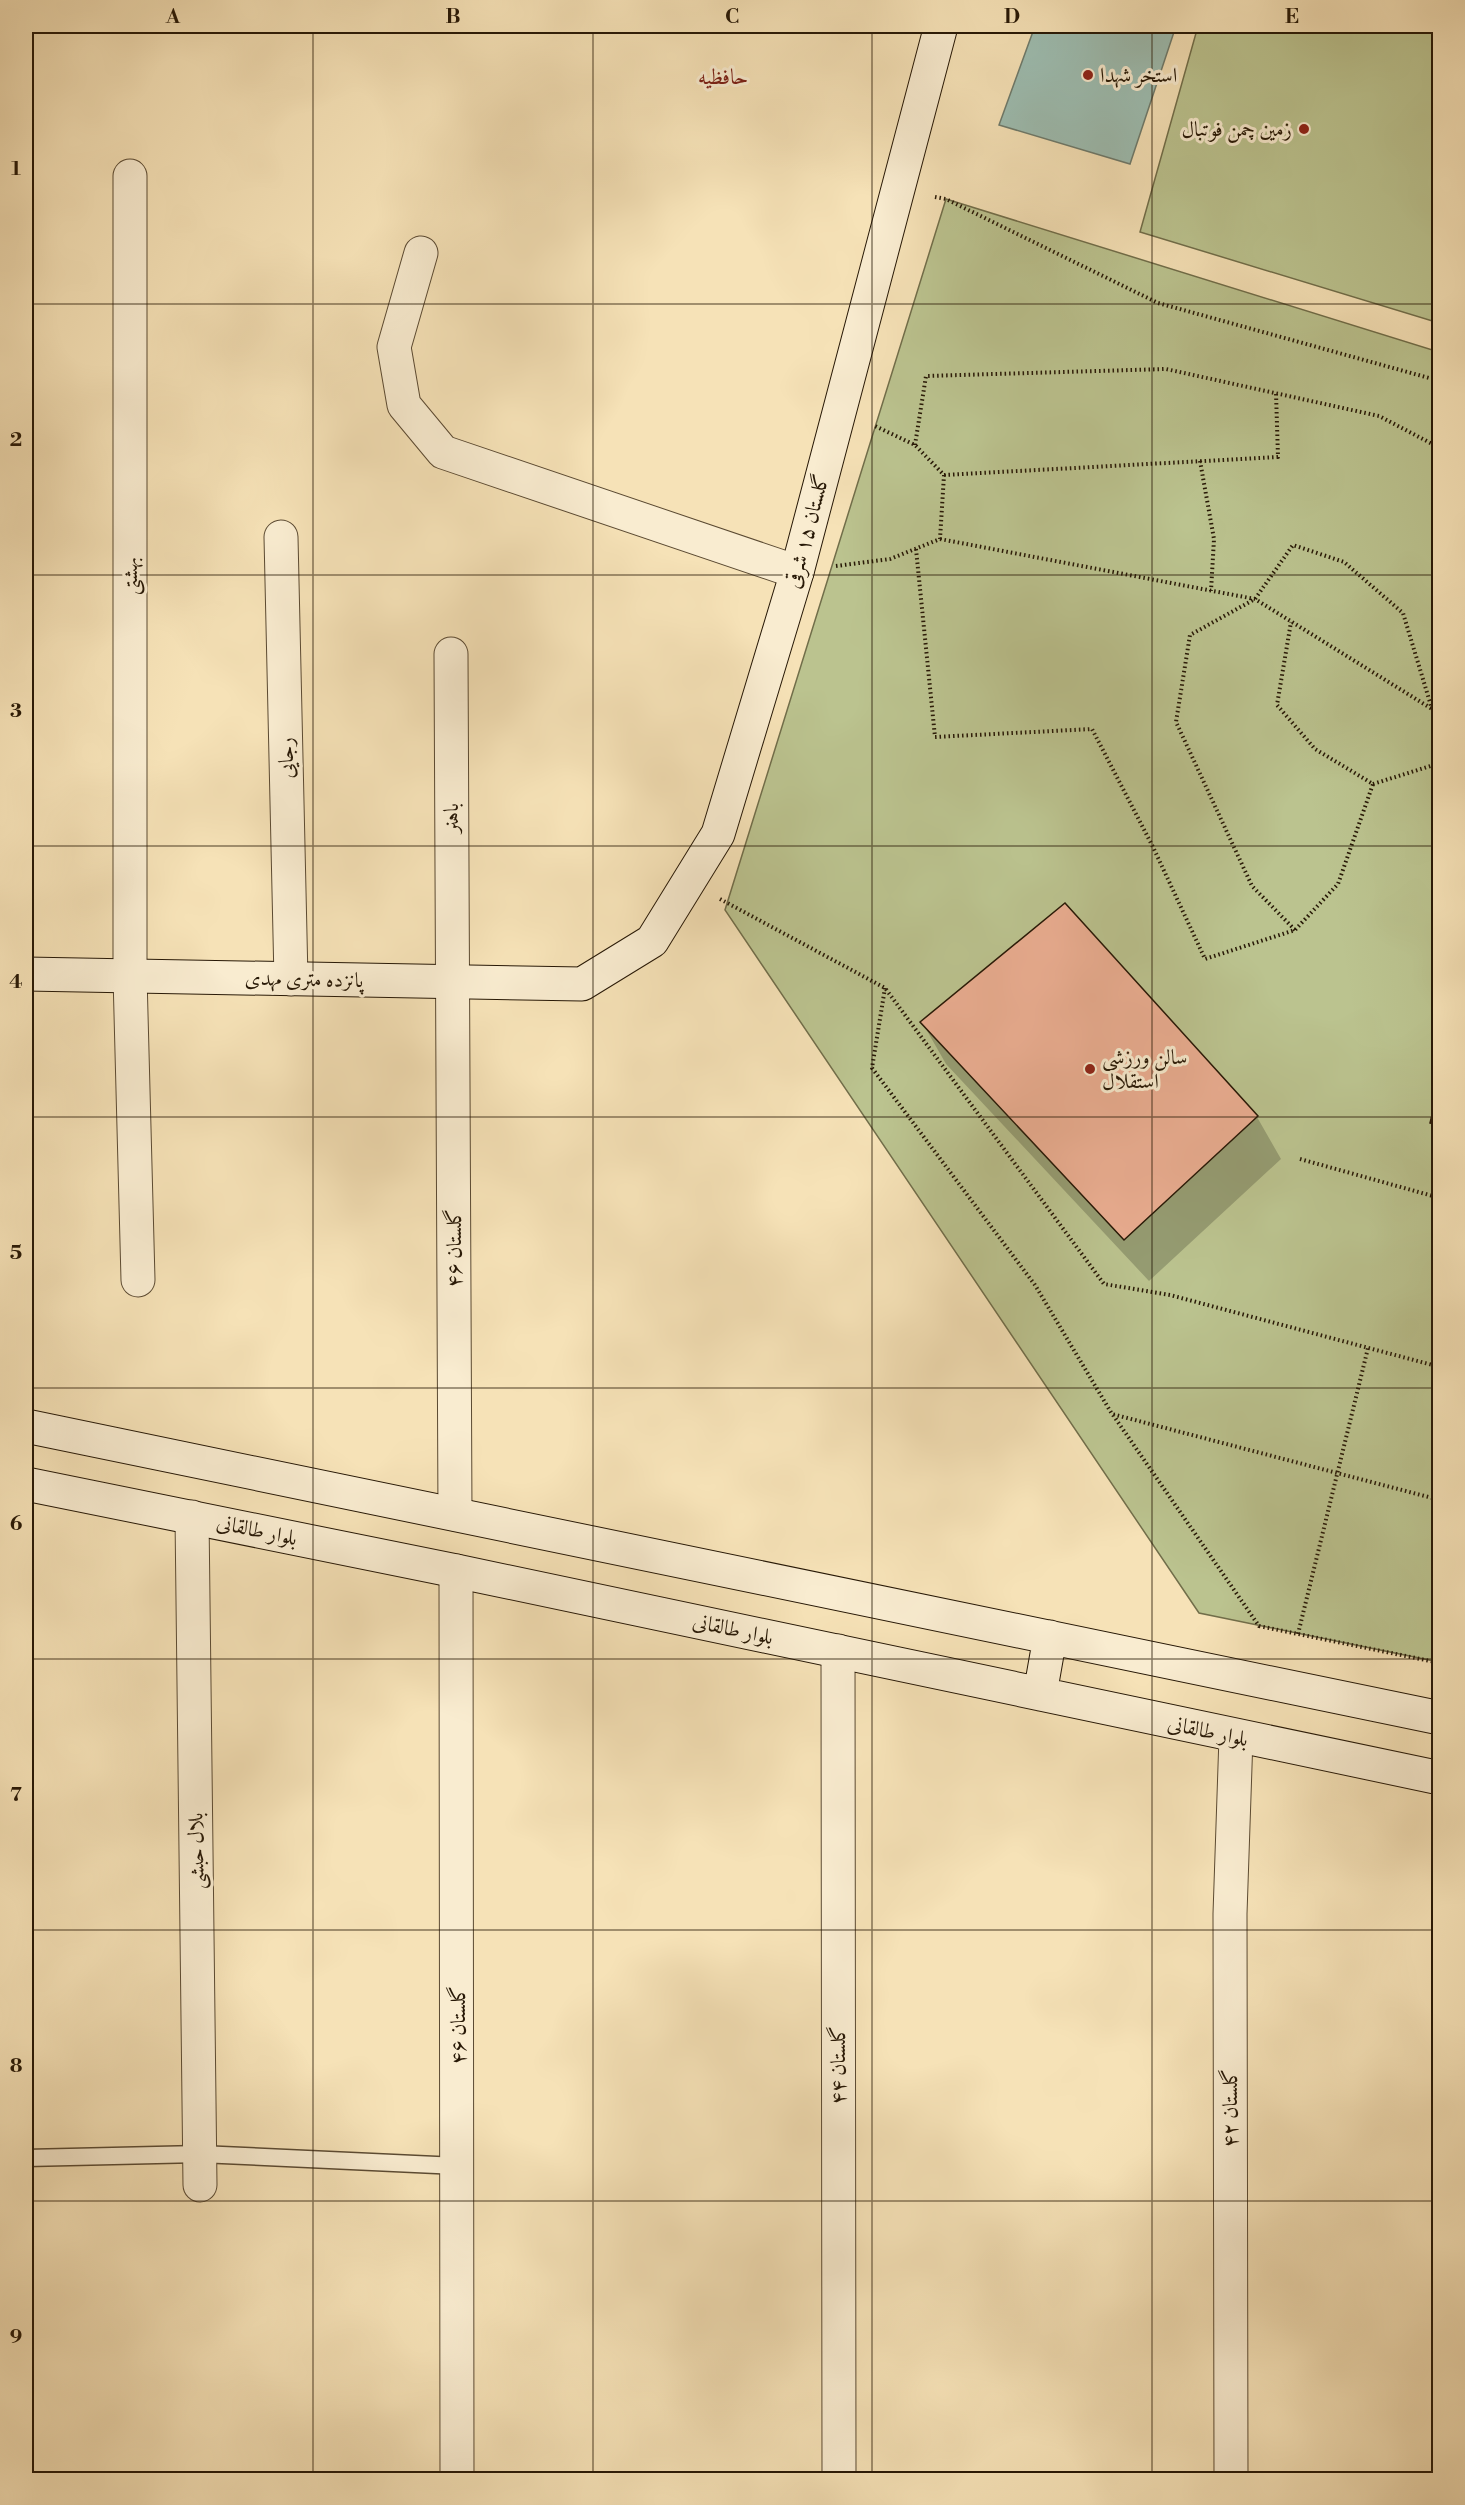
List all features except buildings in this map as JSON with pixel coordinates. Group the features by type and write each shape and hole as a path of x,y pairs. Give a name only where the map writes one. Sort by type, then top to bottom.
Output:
{"street":[{"name":"گلستان ۱۵ شرقی","path":"582,984 652,941 718,834 797,572 941,26"},
{"name":"بهشتی","path":"130,176 130,976 138,1280"},
{"path":"421,253 394,347 404,405 443,452 797,572"},
{"name":"رجایی","path":"281,537 291,979"},
{"name":"باهنر","path":"451,654 452,981"},
{"name":"پانزده متری مهدی","path":"26,974 582,984"},
{"name":"گلستان ۴۶","path":"452,981 455,1514"},
{"path":"26,1426 1440,1718"},
{"name":"بلوار طالقانی","path":"26,1484 456,1571 1236,1737 1440,1778"},
{"name":"بلال حبشی","path":"192,1517 200,2170"},
{"name":"گلستان ۴۶","path":"456,1571 457,2480"},
{"path":"1040,1694 1050,1637"},
{"name":"گلستان ۴۴","path":"838,1651 839,2480"},
{"name":"گلستان ۴۲","path":"1231,2480 1230,1914 1236,1737"}],"lane":[{"path":"26,2158 200,2170 458,2166"}],"path":[{"path":"898,187 946,199 1158,303 1440,381"},
{"path":"915,445 926,376 1166,369 1379,416 1440,448"},
{"path":"944,475 1278,457 1276,393"},
{"path":"840,409 915,445 944,475 940,539"},
{"path":"1200,461 1214,539 1211,591"},
{"path":"797,572 890,559 940,539 1255,599 1432,709"},
{"path":"1295,930 1252,886 1176,722 1190,635 1255,599 1293,545 1344,562 1403,613 1432,709 1440,724"},
{"path":"916,549 935,737 1092,729 1153,848 1205,959 1295,930 1338,884 1373,783"},
{"path":"1291,622 1278,705 1315,748 1373,783 1440,763"},
{"path":"688,882 885,988 1104,1284 1170,1295 1440,1367"},
{"path":"885,988 872,1068 1035,1285 1112,1414 1259,1626 1440,1664"},
{"path":"1300,1159 1440,1198"},
{"path":"1299,1634 1368,1348"},
{"path":"1112,1414 1440,1500"}],"green space":[{"name":"زمین چمن فوتبال","path":"1198,26 1439,26 1439,323 1140,232"},
{"path":"946,199 1439,352 1439,1662 1199,1613 725,910"}],"shaded area":[{"name":"استخر شهدا","path":"1035,26 1176,26 1130,164 999,125"}],"place":[{"name":"استخر شهدا","path":"1088,75"},
{"name":"زمین چمن فوتبال","path":"1304,129"},
{"name":"سالن ورزشی استقلال","path":"1090,1069"}],"district":[{"name":"حافظیه","path":"723,76"}]}
